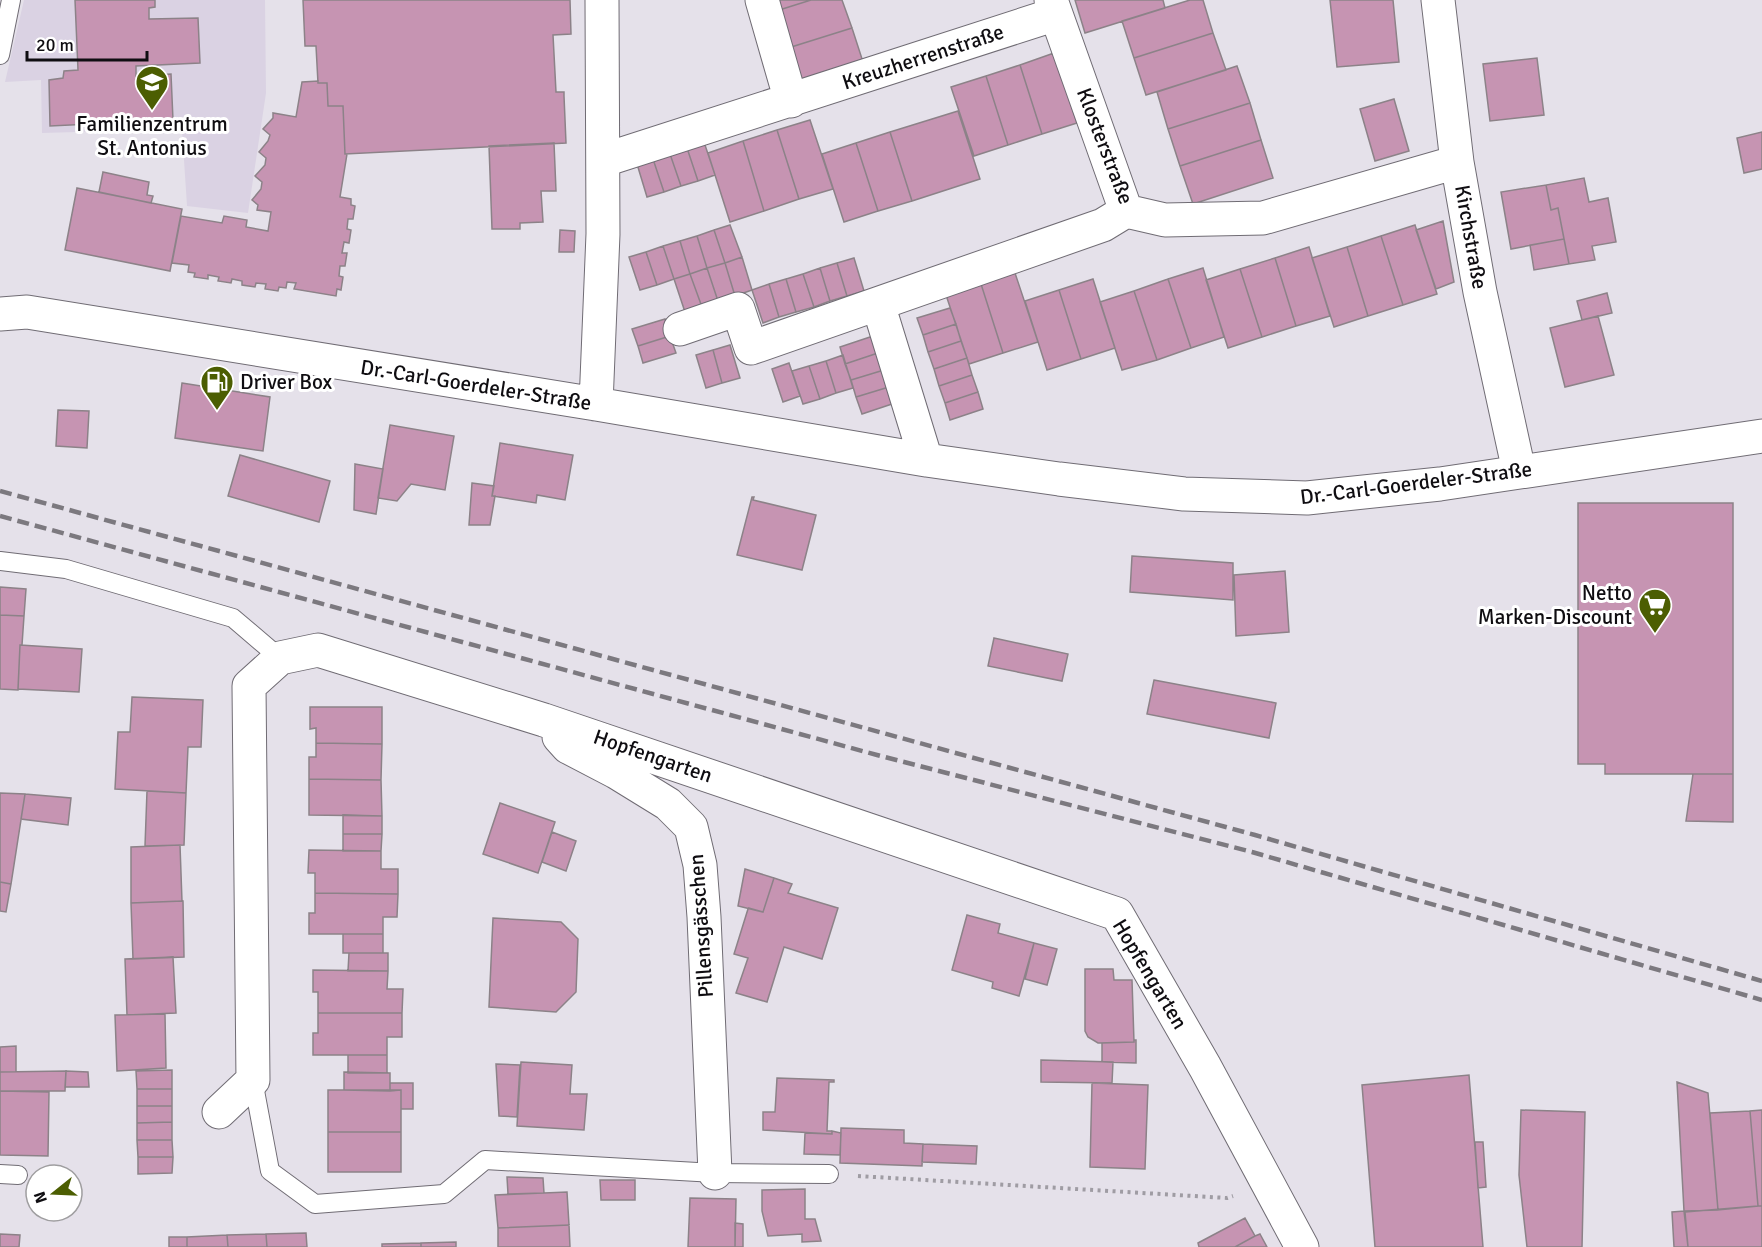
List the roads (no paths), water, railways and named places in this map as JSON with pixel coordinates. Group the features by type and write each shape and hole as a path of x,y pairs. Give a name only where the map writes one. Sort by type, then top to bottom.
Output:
{"street":[{"path":"596,404 604,160 602,0"},
{"path":"762,0 791,100"},
{"name":"Kirchstraße","path":"1438,0 1458,162 1480,292 1519,471"},
{"name":"Kreuzherrenstraße","path":"604,160 791,100 1053,7"},
{"name":"Klosterstraße","path":"1053,7 1126,211 1165,220 1263,218 1458,162"},
{"path":"680,329 738,309 751,348 1103,225 1126,211"},
{"path":"878,304 926,460"},
{"name":"Dr.-Carl-Goerdeler-Straße","path":"9,309 926,460 1184,494 1306,498 1440,484 1762,436"},
{"name":"Hopfengarten","path":"280,657 318,650 544,720 1117,914 1205,1067 1302,1247"},
{"path":"219,1112 253,1080 249,686 280,657"},
{"name":"Pillensgässchen","path":"544,720 568,747 616,772 668,804 691,827 700,864 704,917 715,1173"}],"lane":[{"path":"0,55 11,0"},
{"path":"0,561 66,569 232,618 280,657"},
{"path":"253,1080 270,1171 315,1204 444,1194 485,1160 715,1173 829,1174"}],"railway":[{"path":"0,491 1255,835 1762,981"},
{"path":"0,516 877,755 1252,852 1762,1000"}],"place":[{"name":"Familienzentrum St. Antonius","path":"152,111"},
{"name":"Driver Box","path":"217,411"},
{"name":"Netto Marken-Discount","path":"1655,634"}]}
